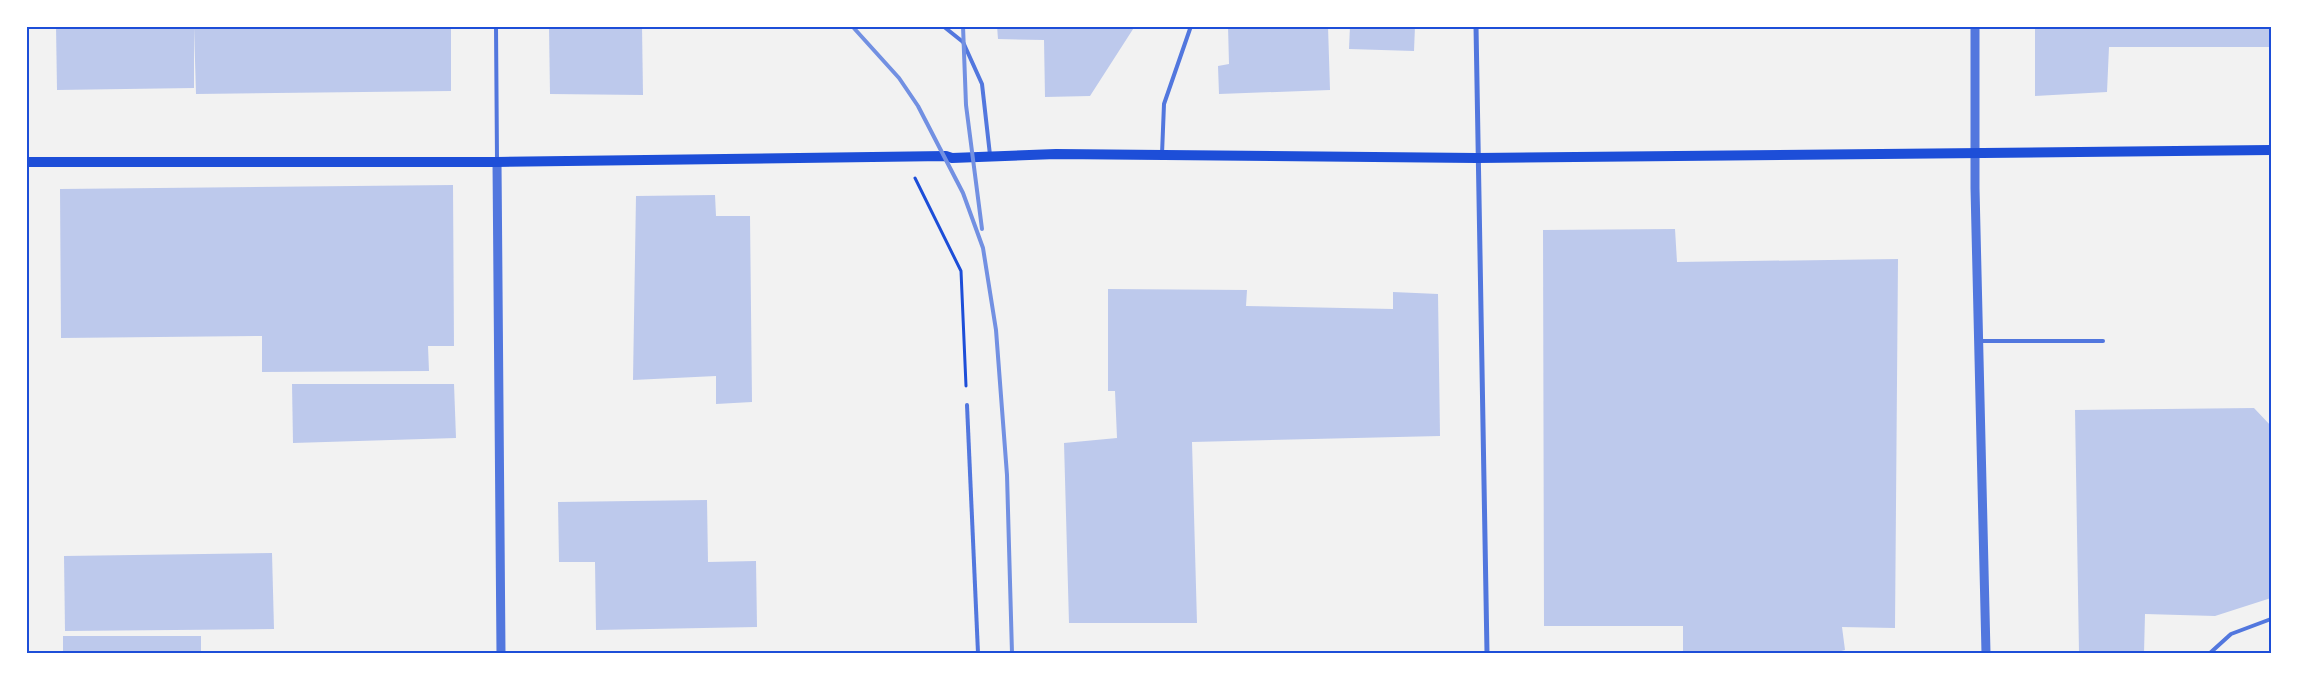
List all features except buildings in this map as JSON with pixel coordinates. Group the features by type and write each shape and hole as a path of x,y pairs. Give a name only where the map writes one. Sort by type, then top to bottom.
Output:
{"main road":[{"path":"26,162 496,162 991,157 1056,154 1477,158 2271,150"}],"street":[{"path":"1476,26 1487,653"},
{"path":"1975,26 1975,153 1986,653"},
{"path":"496,162 501,653"}],"lane":[{"path":"496,26 496,162"},
{"path":"943,26 963,42 982,84 991,157"},
{"path":"1162,156 1164,104 1191,26"},
{"path":"1979,341 2103,341"},
{"path":"967,405 978,653"},
{"path":"2210,653 2231,634 2271,619"}],"path":[{"path":"904,158 961,271 967,405"}],"railway":[{"path":"852,26 899,78 918,106 963,193 983,248 996,330 1007,475 1012,653"},
{"path":"963,26 966,105 982,229"}]}
